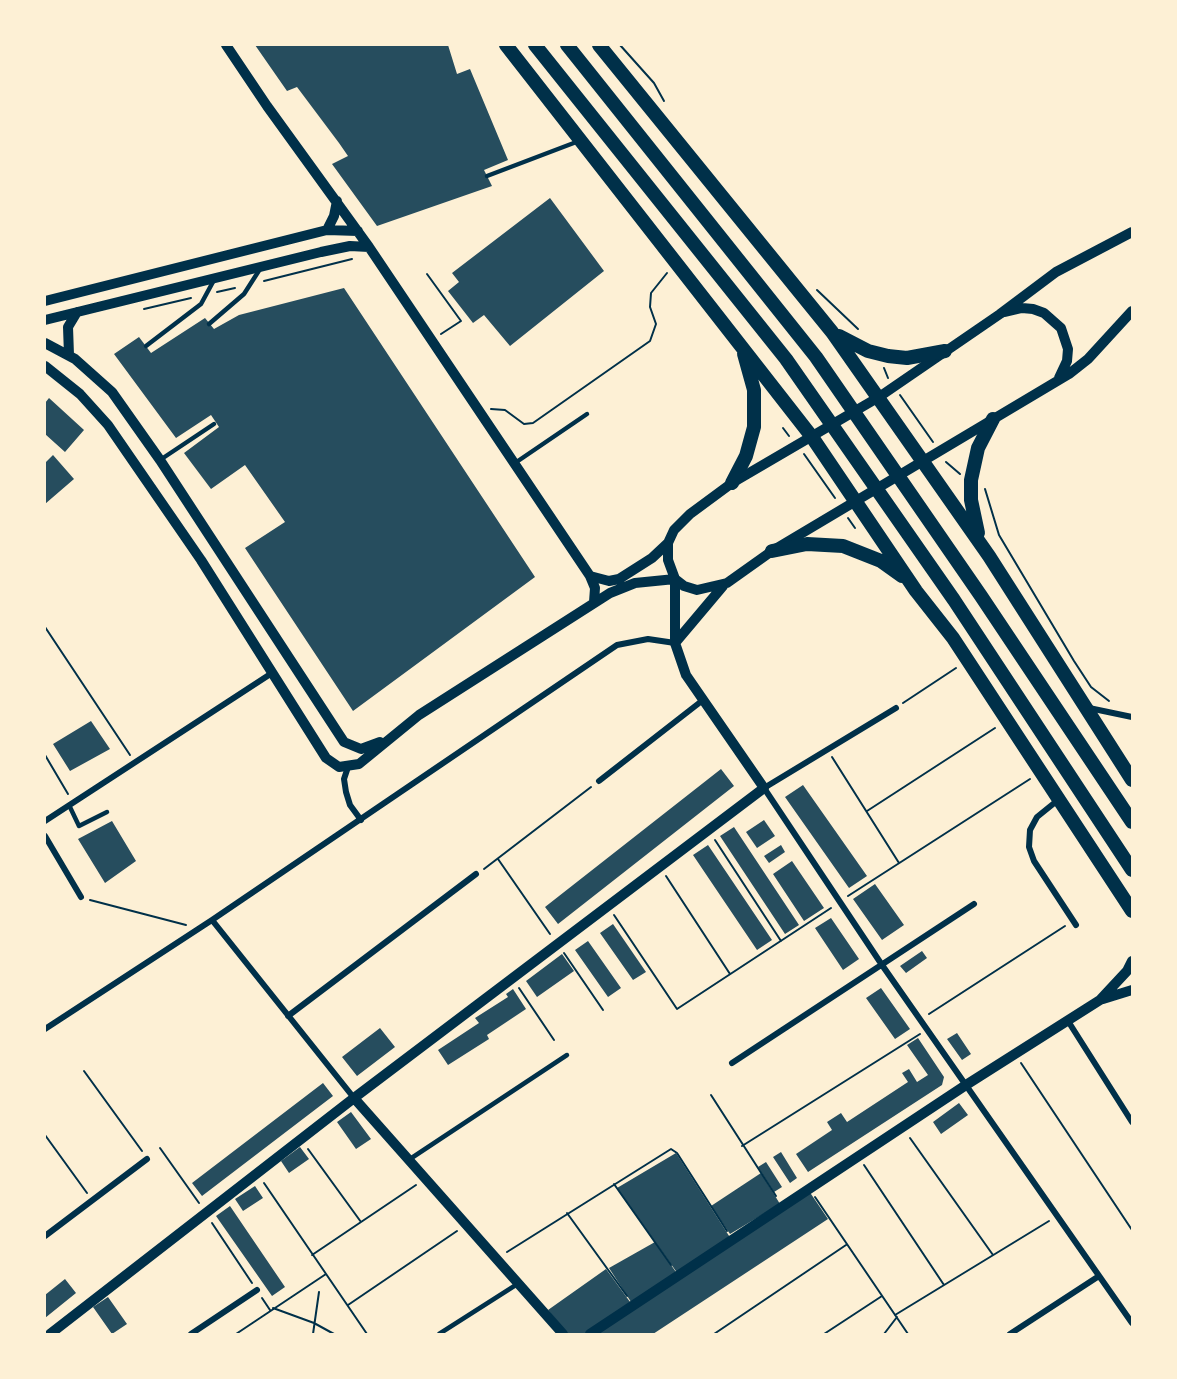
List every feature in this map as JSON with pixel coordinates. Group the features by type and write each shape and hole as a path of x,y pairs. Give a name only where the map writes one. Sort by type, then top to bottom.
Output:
{"highway":[{"path":"506,45 730,328 812,437 916,591 968,660 1132,911"},
{"path":"535,45 786,359 877,488 1132,870"},
{"path":"567,45 816,357 855,411 1132,822"},
{"path":"599,45 832,332 989,556 1132,780"},
{"path":"730,328 750,368 755,412 748,449 732,483"},
{"path":"832,332 849,343 888,356 907,357 945,351"},
{"path":"989,556 974,520 971,480 978,448 993,419"},
{"path":"772,551 807,544 843,546 881,561 900,574 916,591"}],"street":[{"path":"226,45 369,247 513,465 590,576 595,588 594,602"},
{"path":"327,230 334,216 337,201"},
{"path":"45,301 327,230 358,231"},
{"path":"590,576 609,581 619,579 652,558 668,543 679,524 732,483 879,397 1000,314 1056,272 1132,232"},
{"path":"45,320 321,252 356,246 369,247"},
{"path":"1000,314 1022,308 1033,309 1053,320 1066,338 1068,350 1063,372 1057,381"},
{"path":"675,643 727,583 772,551 1057,381 1088,359 1132,311"},
{"path":"69,355 68,327 77,312"},
{"path":"45,343 69,355 112,392 160,460 344,741 361,749 389,737 419,715 594,602 635,583 675,579 684,586 697,590 727,583"},
{"path":"45,366 80,394 108,425 201,560 326,758 339,767 348,766 371,755 389,737"},
{"path":"668,543 668,560 675,579 675,643 686,675 882,965 1132,1323"},
{"path":"45,1029 202,927 617,645 648,639 675,643"},
{"path":"45,821 272,673"},
{"path":"599,781 703,700"},
{"path":"1084,707 1132,717"},
{"path":"50,1334 354,1098 764,788 896,708"},
{"path":"348,766 344,779 346,792 350,805 361,820"},
{"path":"1059,799 1036,817 1030,830 1029,847 1034,861 1074,923"},
{"path":"45,836 81,897"},
{"path":"288,1016 476,874"},
{"path":"732,1063 974,904"},
{"path":"212,920 354,1098 563,1334"},
{"path":"590,1334 966,1085 1100,1000 1127,971 1132,961"},
{"path":"1100,1000 1132,990"},
{"path":"1068,1021 1132,1122"},
{"path":"45,1236 147,1159"},
{"path":"1010,1334 1099,1276"},
{"path":"191,1334 257,1290"}],"lane":[{"path":"487,176 581,140"},
{"path":"209,324 244,294 261,266"},
{"path":"146,346 201,304 215,278"},
{"path":"513,465 586,414"},
{"path":"160,460 214,424"},
{"path":"69,806 79,826 107,812"},
{"path":"410,1159 567,1055"},
{"path":"439,1334 519,1283"}],"path":[{"path":"620,45 654,83 664,101"},
{"path":"138,311 352,259"},
{"path":"480,415 493,408 506,410 524,424 533,423 650,341 656,324 650,307 651,293 658,282 678,263"},
{"path":"427,274 461,321 432,341"},
{"path":"814,287 834,309 866,333"},
{"path":"883,370 951,469"},
{"path":"783,428 790,438"},
{"path":"804,454 835,498"},
{"path":"986,490 999,535 1091,687 1112,703"},
{"path":"45,627 134,763"},
{"path":"896,708 968,660"},
{"path":"867,811 1007,720"},
{"path":"828,749 899,863"},
{"path":"45,755 66,791"},
{"path":"608,905 676,1009 1041,771"},
{"path":"476,874 599,781"},
{"path":"708,830 781,940"},
{"path":"660,866 730,974"},
{"path":"81,897 190,927 202,927"},
{"path":"920,1019 1074,923"},
{"path":"512,978 554,1040"},
{"path":"742,1146 927,1029"},
{"path":"1015,1054 1132,1230"},
{"path":"84,1071 147,1159"},
{"path":"711,1095 783,1206"},
{"path":"903,1127 993,1256"},
{"path":"45,1136 92,1200"},
{"path":"302,1140 361,1222"},
{"path":"160,1148 272,1309 314,1323 334,1334"},
{"path":"497,1258 670,1149 677,1153 733,1239"},
{"path":"858,1156 944,1285"},
{"path":"258,1174 367,1334"},
{"path":"312,1256 427,1178"},
{"path":"614,1184 678,1275"},
{"path":"809,1189 908,1334"},
{"path":"567,1214 633,1305"},
{"path":"884,1334 896,1316 1058,1216"},
{"path":"347,1305 467,1224"},
{"path":"714,1334 847,1244"},
{"path":"236,1334 326,1274"},
{"path":"313,1334 319,1292"},
{"path":"824,1334 882,1296"}],"building":[{"path":"255,45 448,45 457,74 470,69 508,160 484,170 492,186 377,226 332,164 348,156 297,87 287,91"},
{"path":"550,198 604,271 510,346 484,315 473,323 448,291 459,282 452,273"},
{"path":"344,288 535,577 353,711 245,548 285,522 245,465 211,489 184,453 219,427 211,415 176,438 114,354 139,337 151,353 205,318 214,329 239,315"},
{"path":"49,398 84,430 65,452 45,434 45,403"},
{"path":"53,455 74,479 45,504 45,463"},
{"path":"91,721 110,749 70,771 53,744"},
{"path":"721,769 734,786 558,924 545,907"},
{"path":"803,785 867,876 849,888 785,797"},
{"path":"764,820 775,836 757,848 746,832"},
{"path":"112,821 136,861 105,883 78,839"},
{"path":"734,827 799,925 785,934 720,836"},
{"path":"708,845 772,940 757,950 693,855"},
{"path":"781,845 785,852 769,863 764,856"},
{"path":"792,861 824,908 804,921 773,874"},
{"path":"875,884 904,925 882,940 853,899"},
{"path":"831,918 859,959 843,970 815,928"},
{"path":"613,924 646,972 633,980 600,933"},
{"path":"588,941 621,988 608,997 575,950"},
{"path":"922,951 927,958 906,973 900,966"},
{"path":"562,954 574,971 537,997 526,981"},
{"path":"881,988 910,1029 895,1039 866,998"},
{"path":"513,989 526,1009 487,1035 489,1039 448,1065 438,1050 479,1023 475,1018 508,997 506,994"},
{"path":"380,1028 395,1047 357,1076 342,1057"},
{"path":"957,1033 971,1054 962,1060 947,1039"},
{"path":"918,1038 944,1077 942,1085 808,1172 796,1154 832,1130 827,1122 841,1113 847,1122 908,1082 902,1073 909,1069 917,1082 928,1075 907,1045"},
{"path":"323,1083 333,1096 202,1196 192,1183"},
{"path":"959,1103 968,1115 941,1134 933,1122"},
{"path":"351,1112 371,1139 356,1149 337,1122"},
{"path":"300,1147 309,1159 289,1173 281,1161"},
{"path":"781,1152 797,1178 790,1183 773,1157"},
{"path":"676,1153 731,1239 678,1274 617,1188"},
{"path":"766,1162 782,1187 774,1192 758,1167"},
{"path":"761,1173 780,1204 730,1234 711,1206"},
{"path":"255,1186 263,1198 243,1211 235,1199"},
{"path":"809,1191 828,1219 653,1334 567,1334 548,1310 606,1269 633,1306"},
{"path":"230,1206 285,1287 272,1296 216,1216"},
{"path":"655,1242 678,1275 633,1305 609,1268"},
{"path":"65,1279 76,1293 45,1318 45,1295"},
{"path":"108,1297 127,1324 112,1334 93,1307"}]}
